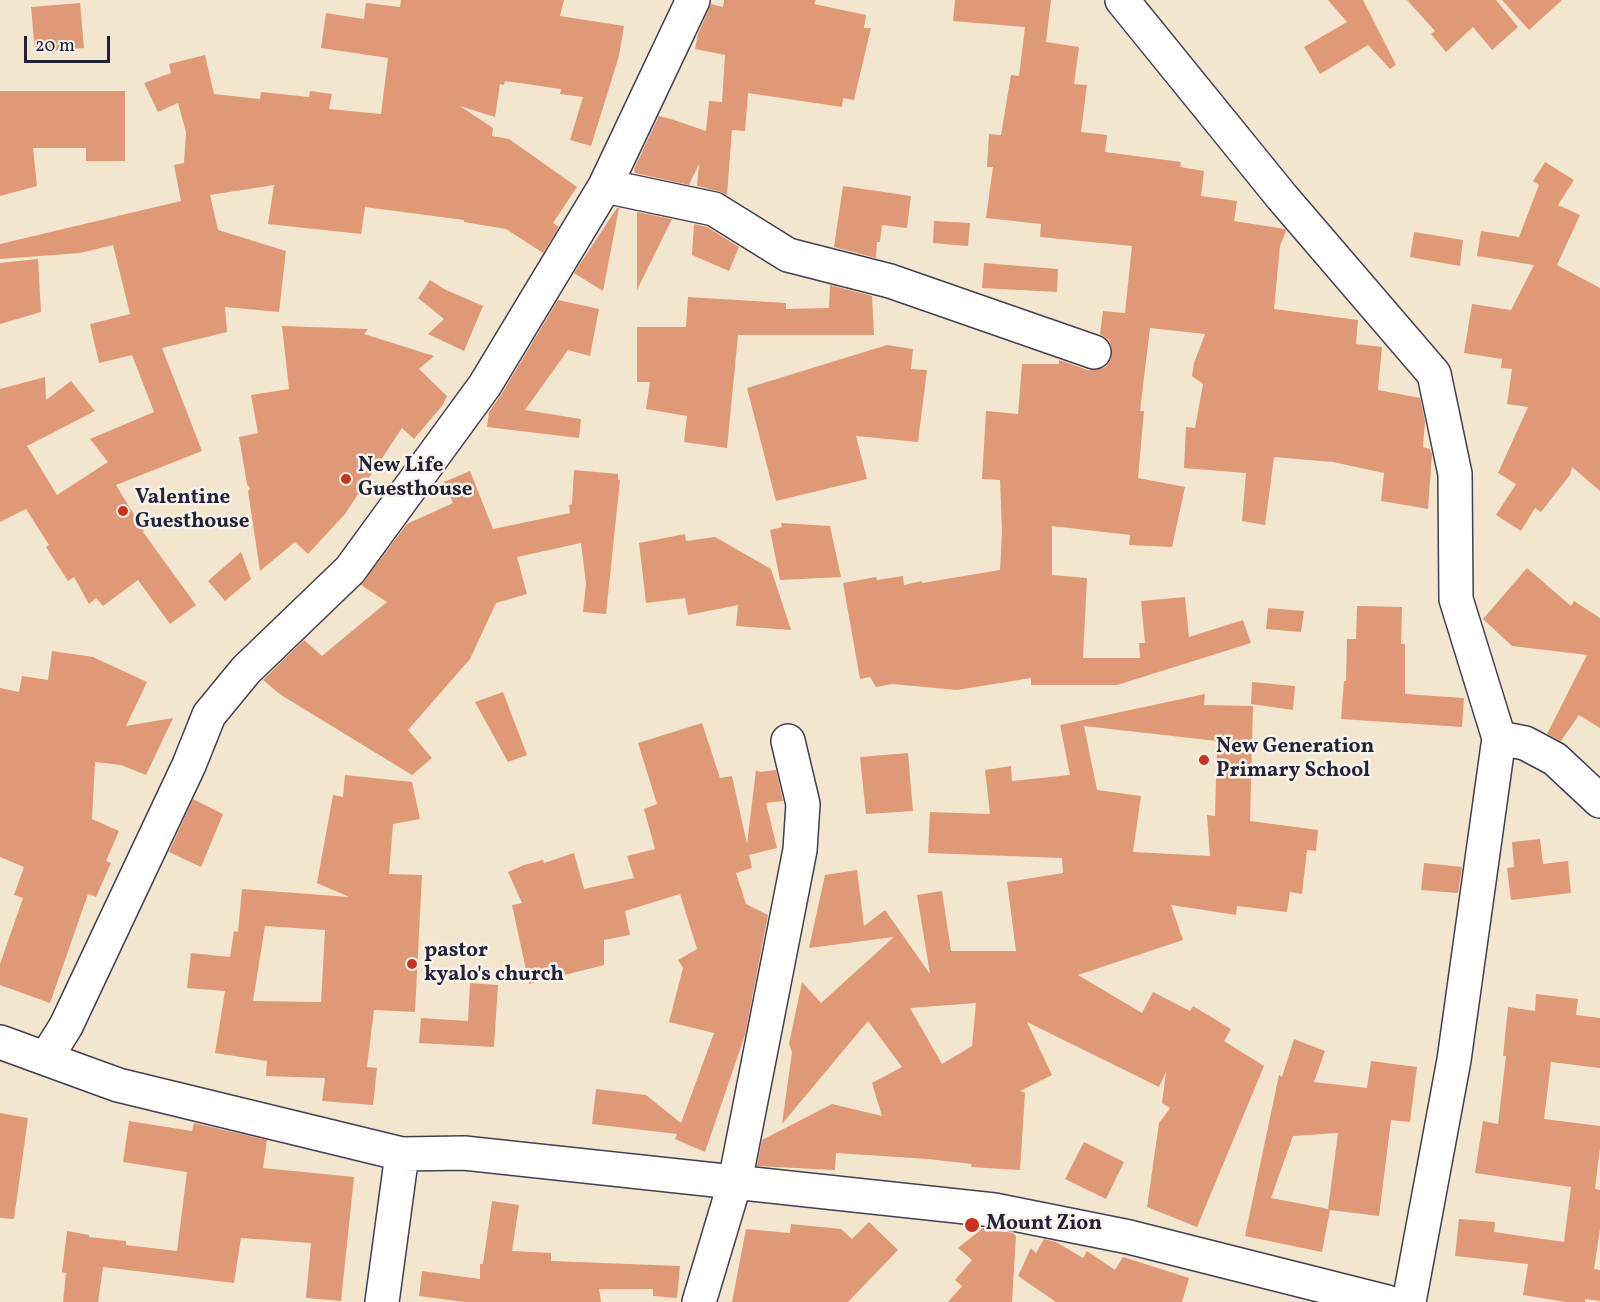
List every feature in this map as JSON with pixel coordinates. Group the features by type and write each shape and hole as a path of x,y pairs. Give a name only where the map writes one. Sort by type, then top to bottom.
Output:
{"street":[{"path":"46,1058 66,1026 189,765 209,715 246,670 350,570 485,385 605,186 693,0"},
{"path":"1122,0 1282,197 1434,374 1455,474 1456,599 1499,738 1454,1060 1409,1302"},
{"path":"605,186 714,209 788,255 890,281 1094,352"},
{"path":"1499,738 1525,743 1555,759 1600,801"},
{"path":"699,1302 735,1182 800,850 802,804 788,741"},
{"path":"0,1042 118,1085 402,1154 464,1153 994,1210 1129,1237 1387,1302"},
{"path":"382,1302 402,1154"}],"building":[{"path":"401,0 564,0 560,16 624,26 619,56 591,146 570,140 583,97 560,94 561,89 505,81 504,85 500,84 495,117 460,106 493,128 492,136 509,139 577,187 553,223 559,227 543,253 506,229 464,222 464,220 365,207 361,234 268,224 274,185 210,195 218,230 286,251 279,312 225,307 227,332 162,348 202,451 116,485 143,532 196,605 170,624 138,580 103,606 96,598 89,604 74,577 68,581 46,547 49,545 26,509 0,522 0,389 45,377 46,400 71,381 95,411 27,446 57,495 108,462 90,439 154,412 132,355 99,363 90,324 130,314 113,245 80,253 0,259 0,244 181,201 174,165 184,163 186,132 178,103 158,112 144,83 171,73 169,64 205,55 214,94 260,99 261,92 309,97 310,91 332,94 329,109 381,114 388,58 321,48 326,13 364,19 366,3 400,7"},
{"path":"724,0 816,0 814,4 866,15 864,28 871,28 854,100 843,98 842,107 748,93 745,131 732,130 727,195 697,186 699,164 689,185 635,173 634,169 659,116 706,131 709,101 722,102 725,55 695,49 698,34 711,4 723,7"},
{"path":"955,0 1051,0 1046,42 1079,47 1074,84 1087,85 1081,132 1107,135 1105,152 1181,162 1180,167 1204,171 1201,196 1237,201 1234,221 1285,229 1280,246 1274,309 1358,320 1356,344 1382,347 1378,390 1420,398 1425,422 1423,447 1430,449 1432,454 1428,509 1381,501 1384,473 1333,462 1274,457 1265,525 1242,521 1246,473 1184,468 1186,427 1195,428 1203,384 1192,376 1194,363 1205,334 1150,328 1140,411 1144,411 1138,478 1185,487 1172,547 1129,545 1130,535 1052,526 1052,575 1087,578 1083,658 1140,658 1139,643 1145,643 1141,601 1185,597 1189,637 1243,620 1251,643 1117,685 1031,685 1031,678 957,690 892,684 876,687 870,677 860,679 843,583 876,577 877,580 903,576 904,585 1000,570 1002,532 1000,480 982,479 986,411 1018,414 1022,364 1059,364 1059,360 1088,370 1106,367 1111,359 1112,349 1109,340 1100,334 1103,311 1125,313 1132,246 1040,237 1041,224 986,218 993,167 987,167 989,134 1001,135 1011,75 1019,76 1025,27 953,21"},
{"path":"1328,0 1363,0 1396,65 1390,69 1368,45 1320,74 1304,47 1347,22"},
{"path":"1407,0 1496,0 1518,27 1492,50 1473,27 1446,52 1431,34 1435,31"},
{"path":"1502,0 1562,0 1529,30"},
{"path":"80,3 84,48 35,52 31,7"},
{"path":"0,91 125,91 125,161 86,161 86,148 33,148 37,186 0,196"},
{"path":"1545,162 1574,180 1558,205 1580,215 1557,265 1600,288 1600,491 1572,467 1570,475 1541,512 1535,508 1521,531 1496,515 1516,484 1498,473 1528,407 1507,404 1512,369 1501,368 1502,359 1464,353 1472,304 1511,310 1534,265 1477,256 1481,231 1519,237 1539,185 1533,181"},
{"path":"843,186 911,196 907,228 882,225 880,242 877,242 876,258 834,247"},
{"path":"619,208 603,291 574,273"},
{"path":"637,212 672,219 637,290"},
{"path":"934,221 970,223 968,246 933,243"},
{"path":"694,224 707,227 739,247 729,271 692,255"},
{"path":"1414,232 1463,240 1460,266 1410,257"},
{"path":"38,259 41,312 0,324 0,263"},
{"path":"984,263 1058,269 1057,292 982,288"},
{"path":"430,280 444,289 483,306 464,351 428,334 444,319 418,298"},
{"path":"830,285 872,296 874,335 738,335 727,448 684,442 687,416 646,409 650,382 637,382 637,327 686,327 688,297 786,303 786,309 829,308"},
{"path":"558,300 599,309 590,356 568,350 525,410 581,419 579,438 487,427 489,412"},
{"path":"282,326 368,329 364,334 434,356 419,369 447,396 442,406 414,439 402,428 345,514 308,554 295,542 260,571 248,491 250,489 247,484 239,437 258,433 251,395 289,389"},
{"path":"887,345 913,349 911,369 927,370 918,442 856,436 867,479 776,501 747,388"},
{"path":"574,470 618,474 618,480 620,480 606,614 583,612 586,583 581,543 517,557 527,594 496,603 470,659 408,730 432,758 412,775 281,695 263,680 304,640 322,656 387,602 361,585 407,524 453,503 444,482 470,471 493,529 570,513"},
{"path":"781,523 830,526 841,577 780,580 770,530 782,527"},
{"path":"685,534 686,541 715,537 771,569 791,630 736,626 738,605 688,615 685,598 646,603 639,543"},
{"path":"241,552 251,579 225,601 208,581"},
{"path":"1527,568 1571,606 1574,601 1600,618 1600,728 1579,715 1561,741 1547,734 1587,655 1512,646 1483,619"},
{"path":"1357,606 1402,607 1401,644 1405,644 1405,694 1464,698 1462,727 1341,719 1344,681 1346,681 1347,639 1356,639"},
{"path":"1268,608 1304,611 1301,632 1266,629"},
{"path":"52,651 93,657 147,682 126,726 173,718 146,775 121,765 95,762 92,819 119,831 106,861 111,863 96,897 88,894 50,1003 0,985 0,964 23,898 14,895 24,867 0,857 0,688 19,692 22,676 48,680"},
{"path":"1252,682 1295,686 1293,710 1251,704"},
{"path":"503,692 527,755 508,762 475,702"},
{"path":"1205,694 1204,705 1253,706 1250,821 1318,830 1316,851 1307,850 1302,894 1290,892 1287,912 1237,906 1236,915 1171,905 1183,940 1078,975 1142,1013 1153,992 1190,1011 1193,1006 1231,1029 1224,1041 1264,1066 1197,1227 1147,1207 1159,1123 1170,1108 1162,1103 1166,1072 1159,1087 1027,1022 1052,1075 1020,1091 1025,1093 1020,1170 971,1167 972,1164 928,1159 836,1153 835,1170 757,1166 762,1140 832,1104 882,1116 872,1083 902,1067 868,1021 782,1124 792,1052 789,1044 802,982 821,1003 894,937 809,948 825,875 857,870 864,926 885,910 930,974 917,895 942,891 951,951 1016,951 1007,882 1063,873 1062,858 928,853 930,812 990,814 985,770 1011,766 1012,781 1070,775 1060,725","holes":["1084,726 1217,741 1215,816 1207,815 1210,856 1133,852 1141,796 1097,790","976,1003 972,1046 942,1064 910,1008"]},
{"path":"702,723 720,778 732,776 747,844 756,770 759,772 776,770 783,801 766,803 777,848 749,855 752,868 736,873 746,904 768,915 745,1035 705,1152 675,1139 677,1134 592,1124 596,1089 646,1095 681,1123 714,1033 669,1022 683,968 678,960 697,949 680,894 625,911 630,935 604,940 604,965 529,984 512,905 522,903 508,872 524,865 543,860 544,863 574,853 584,889 634,878 627,856 655,849 644,809 657,804 638,743"},
{"path":"908,753 913,811 866,814 860,757"},
{"path":"345,775 412,782 420,819 393,824 389,874 422,875 415,1012 374,1010 367,1067 377,1068 373,1105 322,1101 325,1078 266,1076 267,1061 215,1053 225,991 187,988 191,953 230,957 234,931 238,932 242,889 349,897 317,883 333,795 343,797","holes":["265,926 325,930 321,1002 253,1001"]},
{"path":"193,799 223,814 201,867 169,852"},
{"path":"1540,839 1543,864 1568,861 1571,893 1511,900 1507,868 1514,867 1512,842"},
{"path":"1424,863 1462,867 1458,893 1421,890"},
{"path":"470,983 498,985 494,1047 419,1043 421,1018 468,1021"},
{"path":"1536,994 1578,999 1576,1015 1600,1018 1600,1068 1551,1062 1544,1119 1600,1126 1595,1189 1600,1190 1600,1229 1594,1269 1600,1270 1600,1301 1585,1299 1585,1302 1566,1302 1523,1295 1528,1264 1455,1256 1459,1219 1495,1222 1494,1232 1564,1242 1571,1187 1475,1173 1483,1121 1498,1124 1506,1056 1503,1056 1508,1007 1535,1011"},
{"path":"1294,1039 1325,1051 1314,1082 1367,1088 1371,1061 1417,1067 1410,1122 1391,1120 1379,1216 1330,1210 1322,1252 1245,1236 1279,1075 1282,1077","holes":["1338,1133 1328,1209 1271,1198 1293,1136"]},
{"path":"0,1113 28,1118 14,1219 0,1218"},
{"path":"129,1121 192,1131 194,1123 267,1140 263,1168 354,1177 341,1301 306,1298 311,1243 241,1238 234,1283 103,1267 98,1302 63,1302 66,1273 62,1272 67,1231 89,1235 89,1237 126,1241 126,1245 177,1251 187,1172 123,1162"},
{"path":"1084,1142 1124,1162 1106,1199 1065,1179"},
{"path":"492,1201 519,1205 512,1251 551,1253 551,1261 680,1266 677,1298 653,1296 653,1289 599,1289 601,1302 465,1302 419,1296 422,1271 480,1279 480,1264 483,1264"},
{"path":"869,1222 898,1250 848,1302 732,1302 746,1229 790,1233 791,1224 841,1229 852,1239"},
{"path":"983,1228 1013,1233 1016,1236 1012,1302 948,1302 962,1286 955,1280 972,1260 958,1248"},
{"path":"1044,1239 1056,1242 1083,1258 1087,1251 1115,1270 1123,1257 1189,1278 1182,1302 1056,1302 1018,1276 1031,1248 1036,1253"}],"place":[{"name":"New Life Guesthouse","path":"346,479"},
{"name":"Valentine Guesthouse","path":"123,511"},
{"name":"New Generation Primary School","path":"1204,760"},
{"name":"pastor kyalo's church","path":"412,964"},
{"name":"Mount Zion","path":"972,1225"}]}
